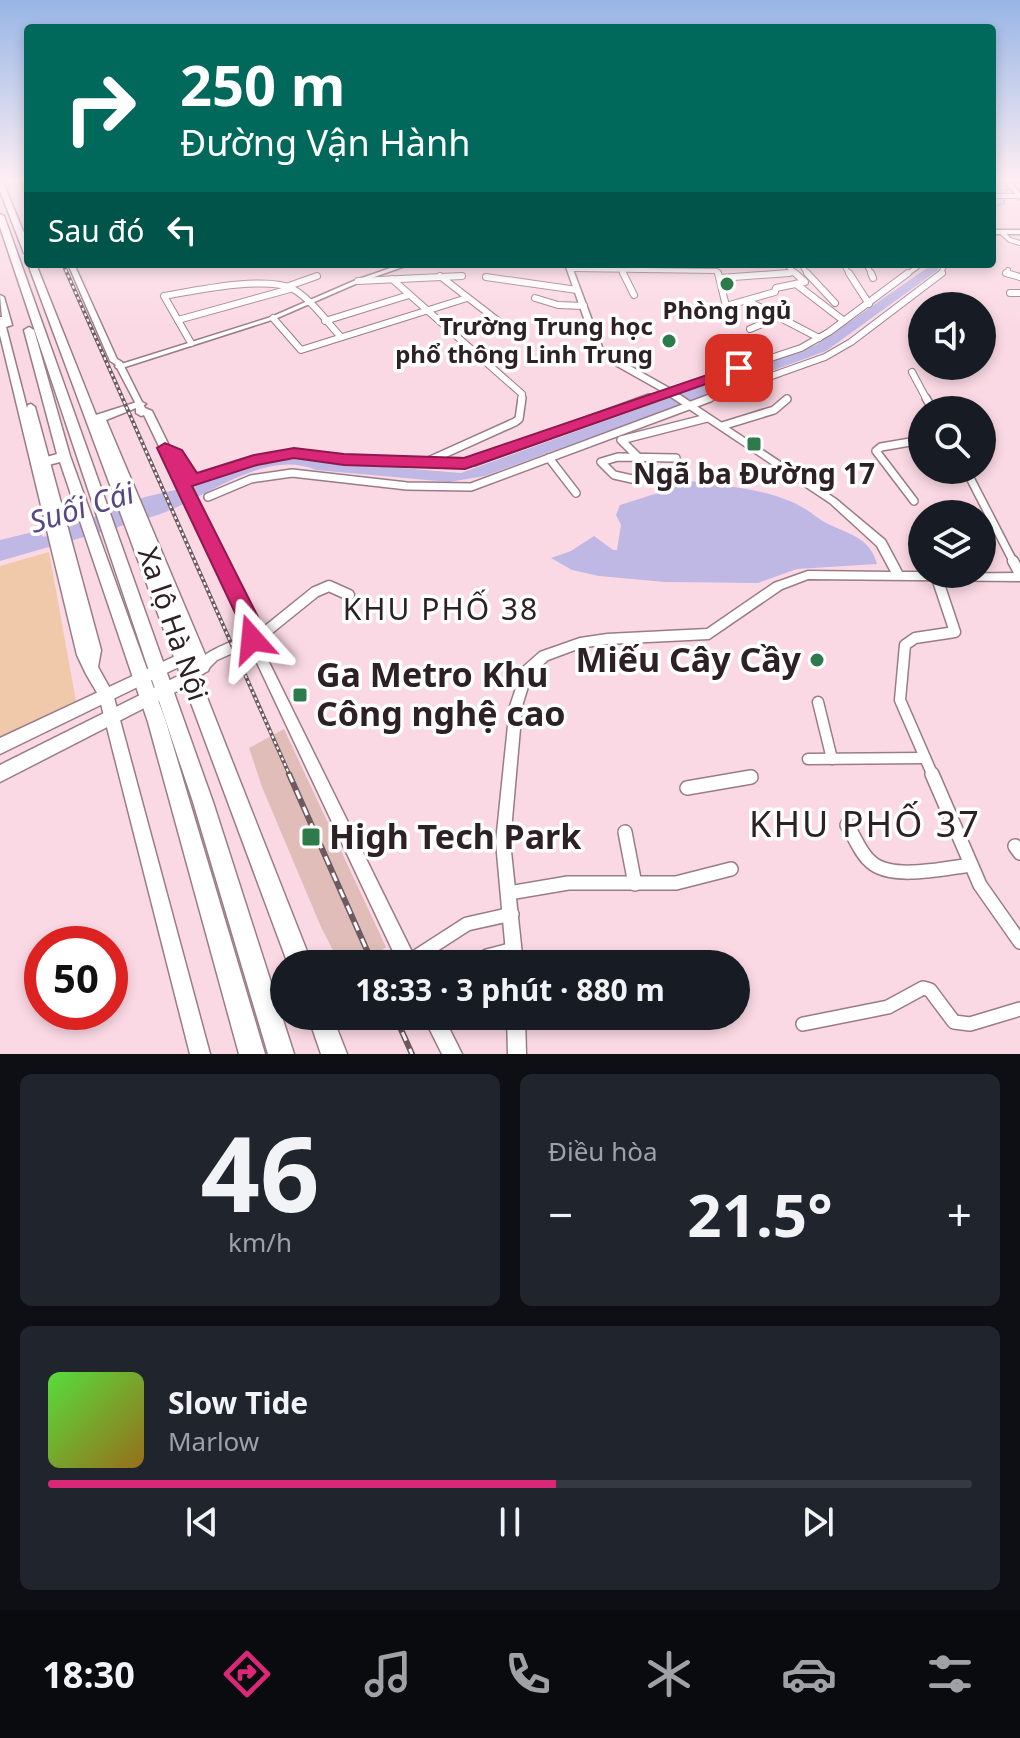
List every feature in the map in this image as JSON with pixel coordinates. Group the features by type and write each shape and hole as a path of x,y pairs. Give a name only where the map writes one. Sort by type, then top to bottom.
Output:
{"highway":[{"name":"Xa lộ Hà Nội","path":"4,228 145,631 149,674 254,1050"},
{"name":"Xa lộ Hà Nội","path":"0,242 36,351 64,456 135,658 149,674"},
{"name":"Xa lộ Hà Nội","path":"37,268 148,552 198,662 295,950"},
{"path":"96,419 141,407"},
{"path":"41,463 64,456"},
{"path":"135,658 145,631"},
{"name":"Xa lộ Hà Nội","path":"156,694 203,802 281,1054"},
{"path":"325,1030 334,1054"}],"main road":[{"path":"996,232 1020,232"},
{"path":"73,268 114,361 175,476 243,625 402,950"},
{"path":"79,268 120,359 118,364"},
{"path":"0,297 91,670 106,694 200,1054"},
{"path":"0,319 41,463"},
{"path":"141,407 147,411 175,476"},
{"path":"0,776 28,765 50,748 156,694 198,662 251,636"},
{"path":"0,746 149,674 198,662"},
{"path":"0,740 29,727 40,726"},
{"path":"440,1030 452,1054"}],"street":[{"path":"1001,232 1010,240 1020,243"},
{"path":"118,364 273,318 396,268"},
{"path":"569,268 598,347 604,355 722,426 857,520 881,543 898,574"},
{"path":"595,268 626,268"},
{"path":"654,268 719,275 795,273"},
{"path":"723,268 719,275 725,305 748,301 775,292 776,288 805,282 789,268"},
{"path":"804,268 835,303"},
{"path":"846,268 869,304"},
{"path":"868,268 873,278"},
{"path":"165,448 177,453 193,481 254,460 294,453 344,460 474,462 801,348 869,304 916,268"},
{"path":"208,497 251,479 297,473 333,479 462,488 825,357 888,316 942,274 944,268"},
{"path":"621,269 634,295"},
{"path":"1008,270 1006,274 1020,277"},
{"path":"509,282 515,271"},
{"path":"178,320 288,288 317,276"},
{"path":"440,276 502,324"},
{"path":"358,281 462,276"},
{"path":"486,277 577,290"},
{"path":"392,279 522,394 519,419 423,463"},
{"path":"796,284 844,321"},
{"path":"191,343 164,296 184,291 288,288 310,303 341,337"},
{"path":"1010,293 1020,293"},
{"path":"325,321 409,295"},
{"path":"273,318 301,350 467,298"},
{"path":"535,298 558,305 584,306"},
{"path":"748,301 819,338"},
{"path":"750,329 777,318"},
{"path":"722,426 774,410 787,399"},
{"path":"640,459 621,440 707,418"},
{"path":"908,442 881,447 876,451 913,500"},
{"path":"549,458 576,493"},
{"path":"632,479 614,475 601,462 613,458 661,461 676,458"},
{"path":"973,484 1020,576 996,576"},
{"path":"511,950 515,949 513,914 503,842 506,795 520,687 532,665 544,656 580,643 709,634 759,598 799,577 818,573 908,574"},
{"path":"251,636 315,592 329,586 349,595"},
{"path":"940,588 955,632 915,638 905,645 900,700 971,865 995,910 1020,942"},
{"path":"818,702 832,759"},
{"path":"808,759 925,758"},
{"path":"687,788 751,777"},
{"path":"847,825 870,860 883,869 899,871 971,865"},
{"path":"625,832 635,884"},
{"path":"509,893 568,883 676,883 731,869"},
{"path":"426,950 460,926 480,917 513,914"},
{"path":"803,1024 888,1007 923,988 930,990 954,1022 970,1024 1020,1009"},
{"path":"516,1030 517,1054"}],"shaded area":[{"path":"927,268 938,268 826,351 485,476 449,482 316,470 296,465 275,466 233,479 154,516 0,561 0,540 37,531 44,537 145,497 192,486 275,459 302,456 329,462 461,473 816,345"},
{"path":"678,479 757,491 787,500 864,542 877,564 797,569 758,583 665,582 599,576 572,570 551,558 571,551 594,536 617,550 621,525 616,515 620,505 661,492"},
{"path":"49,552 76,701 0,737 0,566"}],"building":[{"path":"284,729 386,947 382,950 333,950 262,787 249,748"}],"railway":[{"path":"65,268 290,776"},
{"path":"289,774 367,950"},
{"path":"401,1030 412,1054"}],"place":[{"name":"Phòng ngủ","path":"727,284"},
{"name":"Trường Trung học phổ thông Linh Trung","path":"669,341"},
{"name":"Ngã ba Đường 17","path":"754,444"},
{"name":"Miếu Cây Cầy","path":"817,660"},
{"name":"Ga Metro Khu Công nghệ cao","path":"300,695"},
{"name":"High Tech Park","path":"311,837"}],"district":[{"name":"KHU PHỐ 38","path":"441,610"},
{"name":"KHU PHỐ 37","path":"865,824"}],"route":[{"path":"252,639 249,621 165,448 177,453 193,481 254,460 294,453 344,460 465,464 739,368"}],"water label":[{"name":"Suối Cái","path":"82,508"}]}
